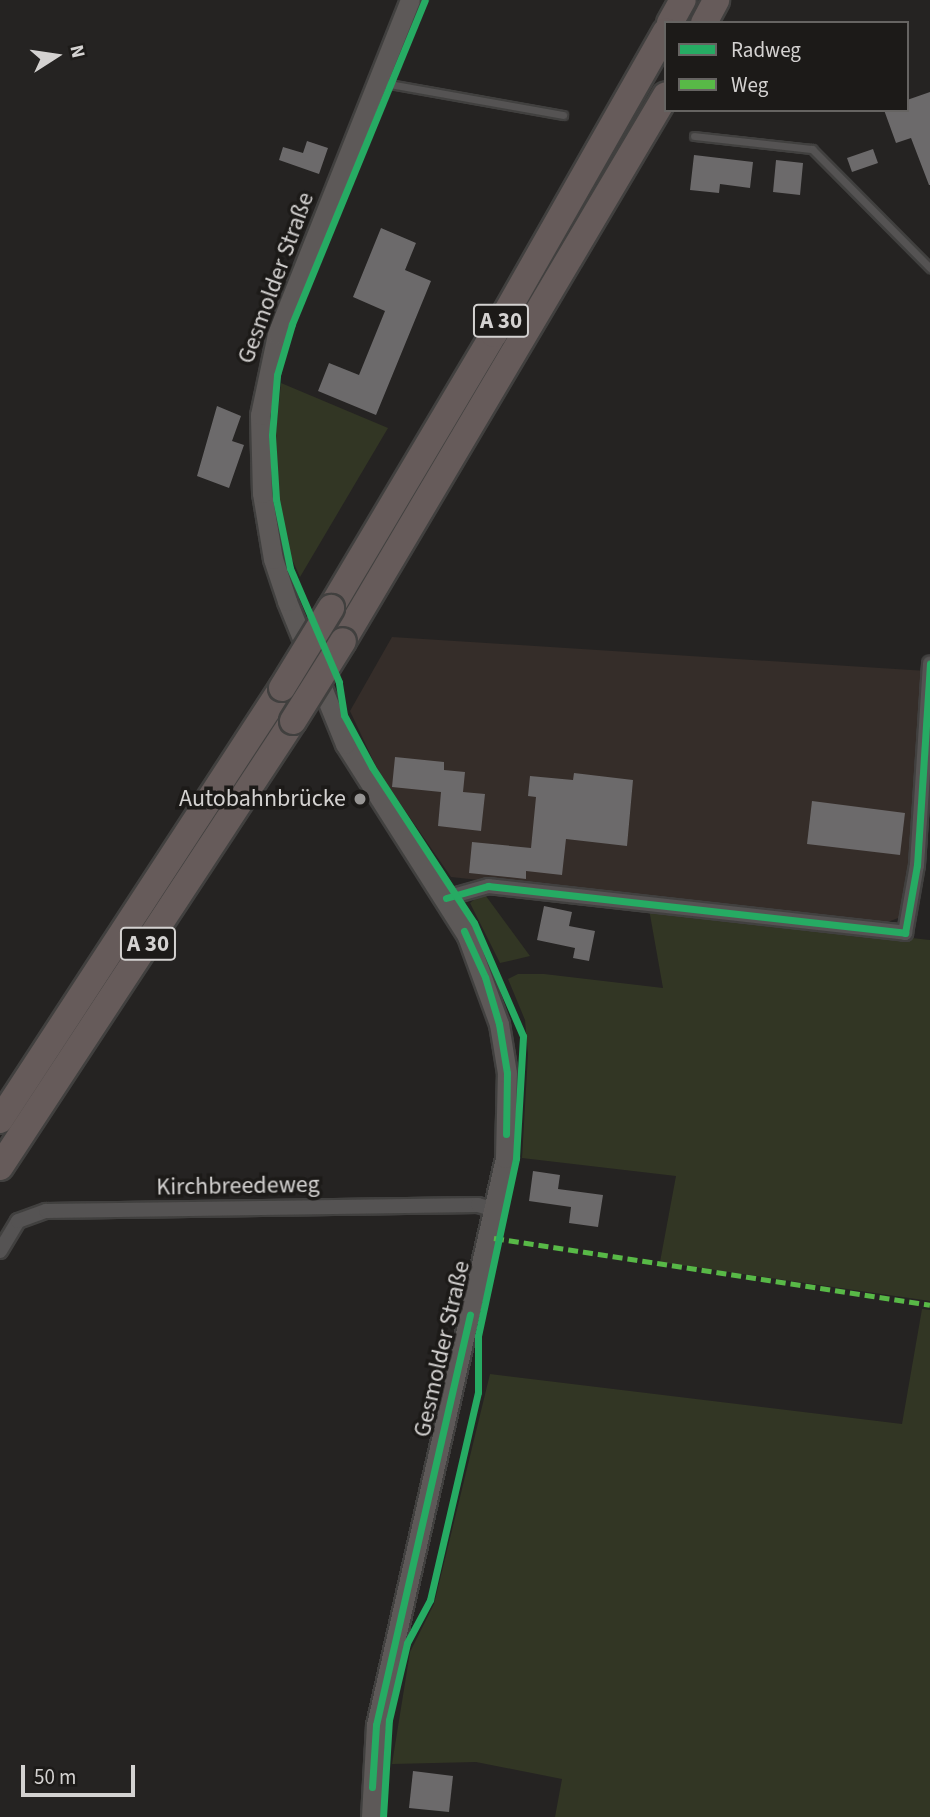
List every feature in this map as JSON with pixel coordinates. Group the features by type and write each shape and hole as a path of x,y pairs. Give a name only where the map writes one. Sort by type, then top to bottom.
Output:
{"highway":[{"path":"671,21 682,0"},
{"path":"705,21 716,0"},
{"name":"A 30","path":"0,1120 282,688 331,608 494,334 664,35"},
{"name":"A 30","path":"0,1167 343,641 664,98"}],"street":[{"name":"Gesmolder Straße","path":"371,1817 376,1725 505,1158 505,1055 485,977 446,898 339,730 273,559 261,480 260,415 276,334 410,0"},
{"path":"446,898 488,886 905,933 916,865 930,663"},
{"name":"Kirchbreedeweg","path":"0,1251 18,1222 46,1211 478,1205 495,1210"}],"lane":[{"path":"378,82 563,115"},
{"path":"694,136 813,149 930,268"}],"shaded area":[{"path":"392,637 927,671 912,856 901,917 885,923 451,877 379,773 350,711"}],"green space":[{"path":"281,383 388,428 300,577 286,546 277,493 276,431"},
{"path":"483,892 530,956 500,963 470,903"},
{"path":"649,909 930,940 930,1301 660,1262 676,1176 522,1158 528,1054 525,1020 508,979 518,974 544,974 663,988"},
{"path":"922,1309 930,1310 930,1817 555,1817 562,1779 476,1762 392,1764 410,1652 434,1604 490,1374 902,1424"}],"building":[{"path":"930,92 930,185 911,138 896,143 885,112 909,112 909,99"},
{"path":"307,141 328,148 319,174 279,160 283,147 303,153"},
{"path":"873,149 878,163 852,172 847,158"},
{"path":"694,155 753,162 750,188 720,184 719,193 690,190"},
{"path":"776,160 803,163 800,195 773,192"},
{"path":"381,228 416,243 405,270 431,281 376,415 318,391 329,363 359,375 385,311 353,297"},
{"path":"217,406 241,416 232,441 244,445 229,488 197,476"},
{"path":"395,757 444,762 444,770 465,772 463,792 485,794 481,831 438,826 441,792 392,787"},
{"path":"574,773 633,780 627,846 566,839 562,875 526,871 526,879 469,873 472,842 531,848 536,797 528,796 530,776 573,780"},
{"path":"812,801 905,813 900,855 807,844"},
{"path":"544,906 572,912 569,926 595,931 589,961 573,958 575,948 537,940"},
{"path":"533,1171 560,1175 558,1189 603,1195 598,1227 569,1223 571,1207 529,1201"},
{"path":"413,1771 453,1776 449,1812 409,1808"}],"marked path":[{"path":"494,1238 930,1305"}],"cycle path":[{"path":"383,1817 389,1720 407,1643 430,1600 478,1392 478,1336 516,1158 523,1036 474,923 372,767 344,715 339,682 290,568 276,499 272,435 277,375 292,324 425,0"},
{"path":"446,898 488,886 905,933 917,865 930,663"},
{"path":"464,931 485,977 499,1024 507,1073 506,1134"},
{"path":"372,1787 376,1725 470,1315"}],"place":[{"name":"Autobahnbrücke","path":"360,799"}]}
